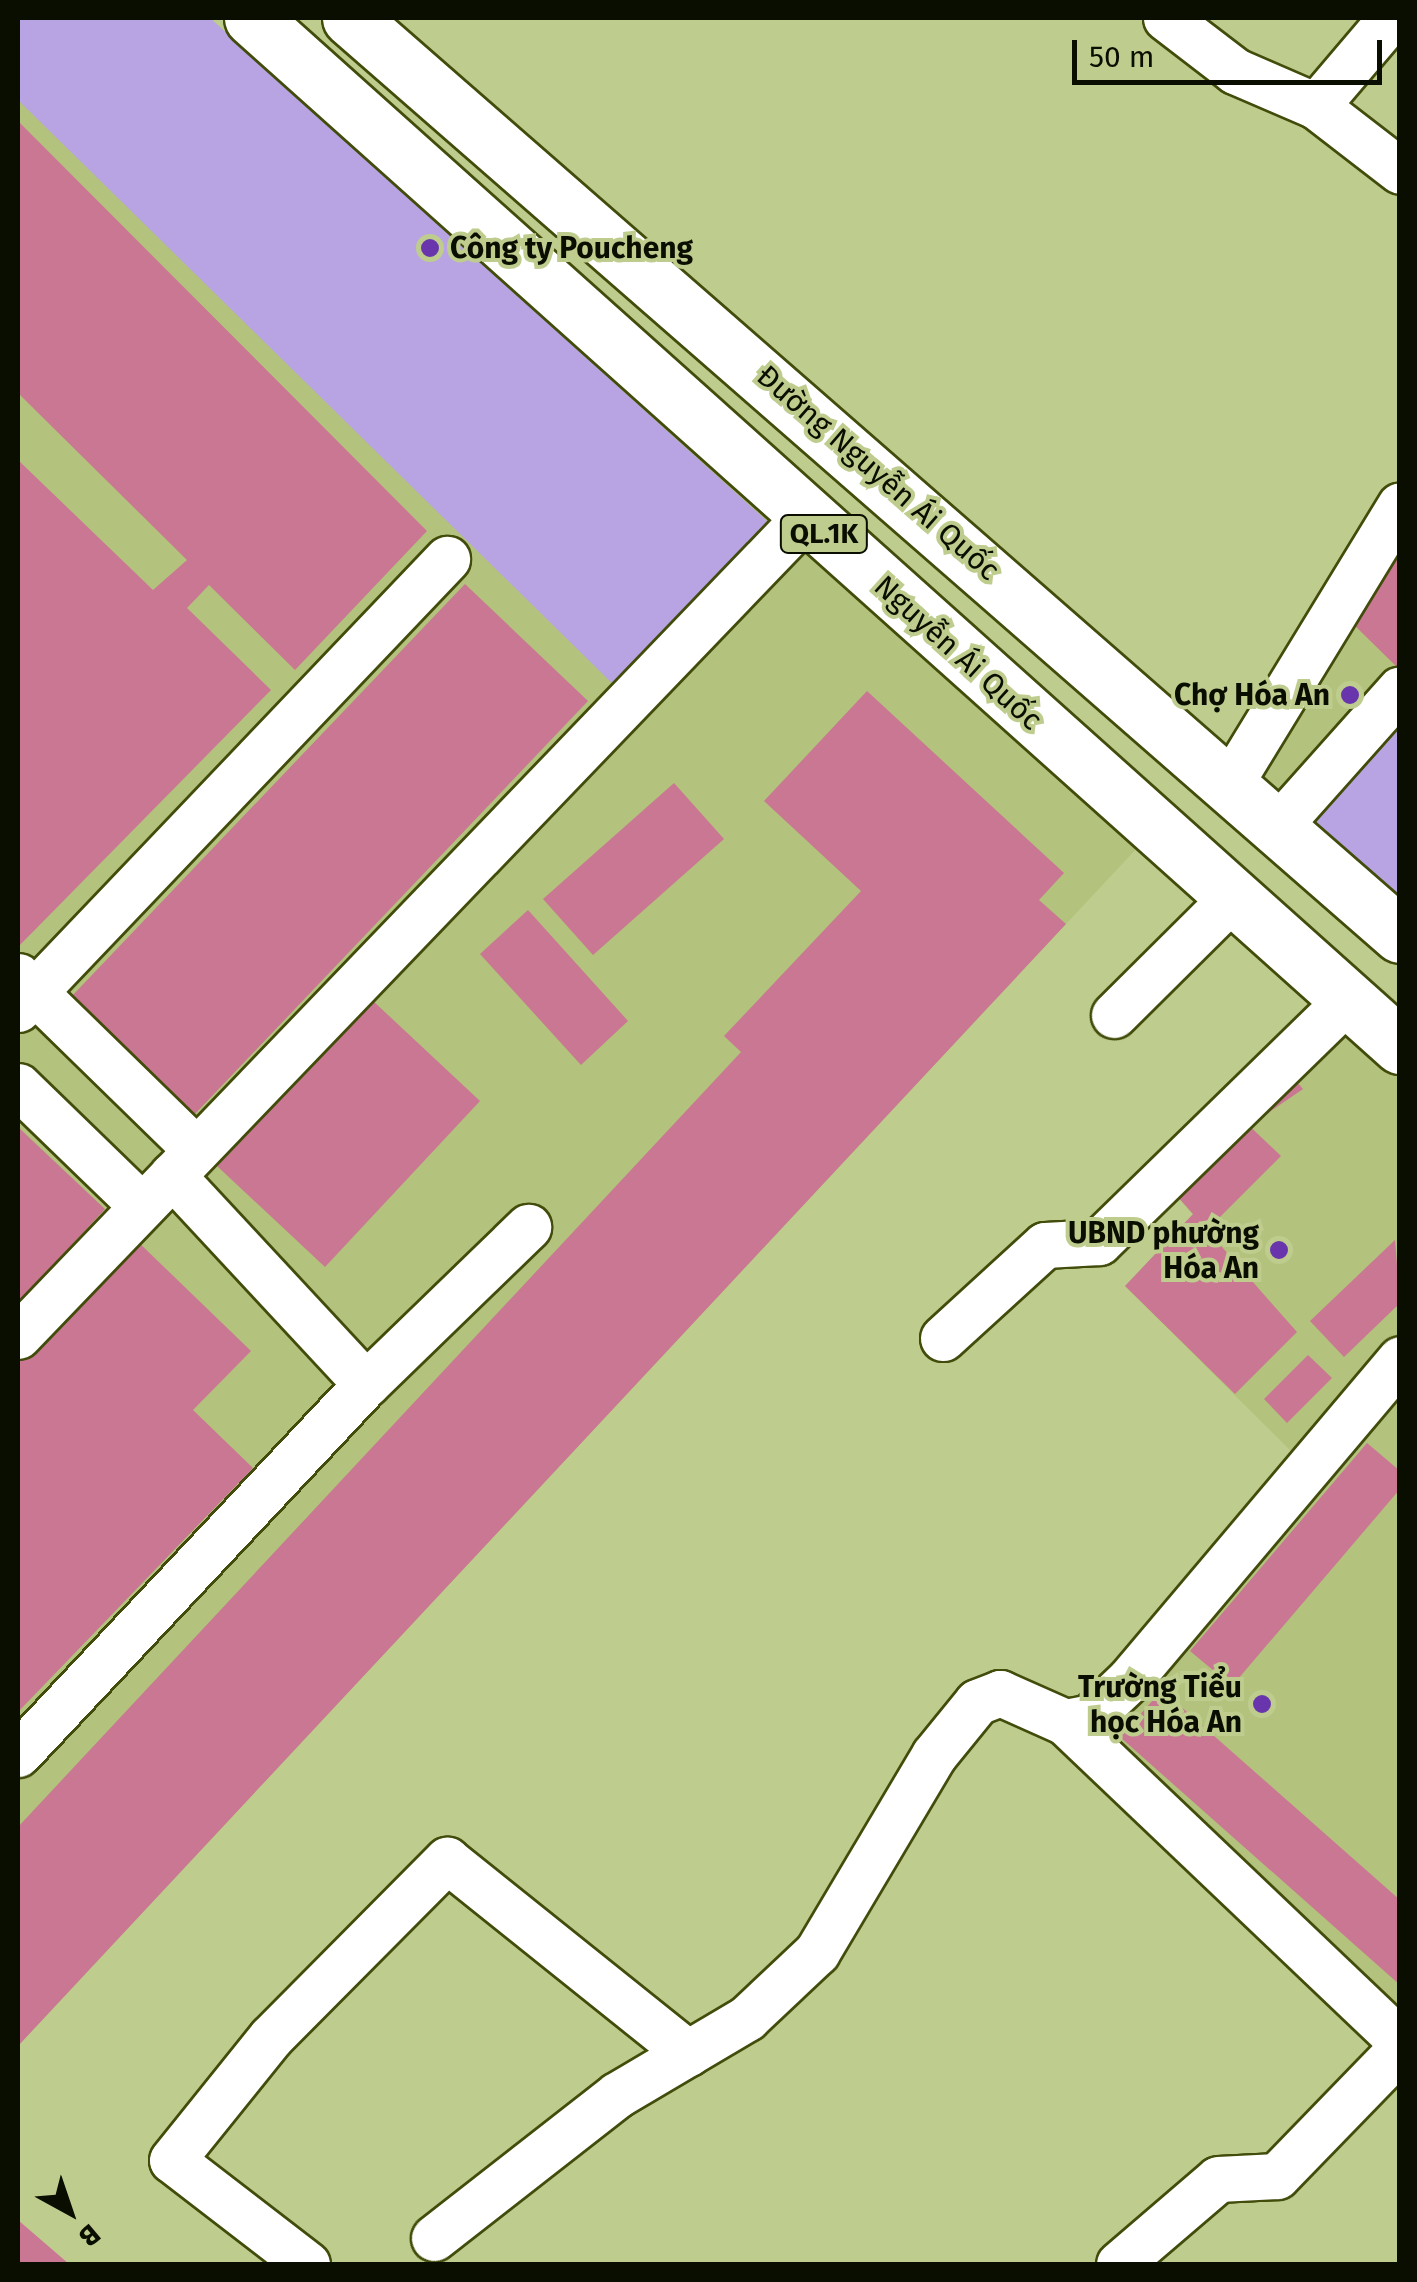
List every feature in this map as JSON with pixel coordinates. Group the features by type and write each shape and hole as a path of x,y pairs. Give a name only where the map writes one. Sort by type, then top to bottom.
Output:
{"main road":[{"name":"Nguyễn Ái Quốc","path":"252,18 804,517 1400,1046"},
{"name":"Đường Nguyễn Ái Quốc","path":"350,18 1232,782 1400,935"}],"street":[{"path":"1166,18 1235,71 1316,106 1400,170"},
{"path":"1316,106 1391,18"},
{"path":"1232,782 1400,505"},
{"path":"18,1336 804,517"},
{"path":"366,1384 170,1177 23,992 447,559"},
{"path":"1278,826 1400,688"},
{"path":"1114,1015 1233,897"},
{"path":"943,1338 1045,1245 1099,1242 1346,1001"},
{"path":"18,1086 170,1177"},
{"path":"18,1754 366,1384 528,1227"},
{"path":"1065,1722 1090,1717 1129,1680 1400,1359"},
{"path":"434,2238 617,2095 747,2018 816,1952 934,1755 977,1702 1000,1692 1065,1722 1400,2040"},
{"path":"307,2264 172,2160 271,2036 447,1860 688,2053"},
{"path":"1119,2264 1218,2179 1277,2176 1400,2050"}],"shaded area":[{"path":"18,18 210,18 1138,847 18,2046"},
{"path":"18,18 210,18 778,531 622,693 18,100"},
{"name":"Chợ Hóa An","path":"1399,532 1399,903 1254,772"},
{"path":"1400,707 1399,903 1301,815"},
{"name":"UBND phường Hóa An","path":"1337,1026 1399,1078 1399,1336 1297,1457 1125,1286 1193,1215 1169,1187"},
{"name":"Trường Tiểu học Hóa An","path":"1399,1377 1399,2020 1096,1732"}],"building":[{"path":"18,121 427,531 295,670 209,585 187,608 271,690 18,947 18,460 153,590 187,560 18,393"},
{"path":"1400,532 1400,670 1347,618"},
{"path":"465,584 588,701 194,1115 71,997"},
{"path":"867,691 1064,873 1039,900 1066,924 18,2046 18,1827 741,1052 724,1036 861,891 764,801"},
{"path":"674,783 724,839 593,955 543,899"},
{"path":"528,910 628,1021 581,1065 480,954"},
{"path":"372,1000 480,1101 325,1267 217,1166"},
{"path":"1288,1072 1303,1089 1259,1119 1250,1110"},
{"path":"1241,1118 1281,1156 1207,1230 1297,1332 1235,1394 1125,1286 1193,1214 1169,1187"},
{"path":"18,1127 105,1209 18,1303"},
{"path":"134,1238 251,1351 193,1410 253,1468 18,1712 18,1359"},
{"path":"1395,1240 1400,1303 1344,1357 1310,1321"},
{"path":"1308,1355 1332,1378 1287,1423 1264,1399"},
{"path":"1367,1443 1400,1471 1400,1489 1232,1686 1190,1651"},
{"path":"1162,1690 1400,1900 1400,1985 1120,1737"},
{"path":"18,2220 69,2264 18,2264"}],"place":[{"name":"Công ty Poucheng","path":"430,248"},
{"name":"Chợ Hóa An","path":"1350,695"},
{"name":"UBND phường Hóa An","path":"1279,1250"},
{"name":"Trường Tiểu học Hóa An","path":"1262,1704"}]}
